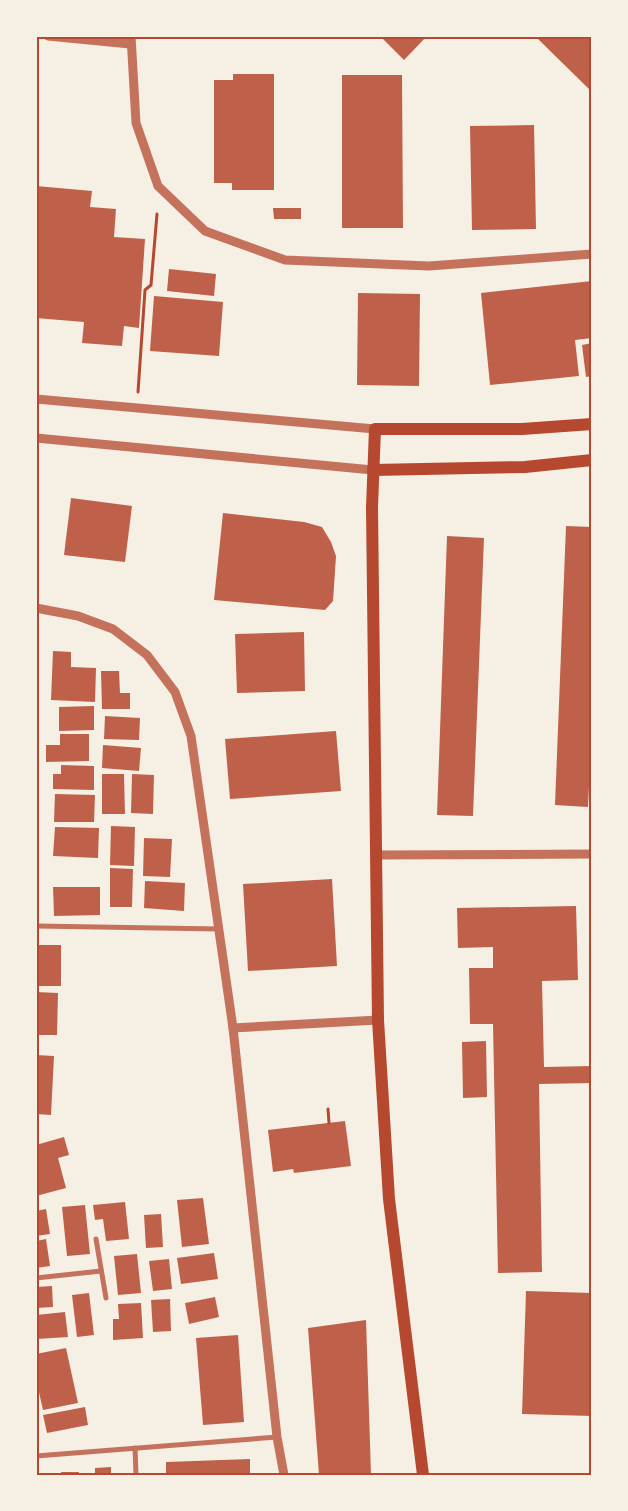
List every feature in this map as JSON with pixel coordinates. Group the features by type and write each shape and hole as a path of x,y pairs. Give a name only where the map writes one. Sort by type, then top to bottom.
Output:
{"main road":[{"path":"423,1475 388,1199 378,1020 373,470 376,429 522,429 592,424"},
{"path":"373,470 526,466 592,460"}],"street":[{"path":"48,36 131,40 136,123 158,186 204,231 285,260 429,266 592,254"},
{"path":"36,399 376,429"},
{"path":"36,438 373,470"},
{"path":"36,608 78,616 113,629 147,656 175,692 191,736 233,1028 278,1437 284,1475"},
{"path":"376,855 592,854"},
{"path":"36,926 219,929"},
{"path":"233,1028 378,1020"},
{"path":"96,1239 106,1298"},
{"path":"36,1278 101,1271"},
{"path":"36,1456 278,1437"},
{"path":"135,1448 136,1475"}],"path":[{"path":"138,392 145,290 151,285 157,214"},
{"path":"328,1109 329,1123"}],"building":[{"path":"380,36 427,36 404,60"},
{"path":"535,36 592,36 592,92"},
{"path":"233,74 274,74 274,190 232,190 232,183 214,183 214,80 233,80"},
{"path":"342,75 402,75 403,228 342,228"},
{"path":"534,125 536,229 472,230 470,126"},
{"path":"36,186 92,191 90,207 116,209 114,237 145,239 139,328 124,326 122,346 82,343 84,322 36,318"},
{"path":"273,208 301,208 301,219 274,219"},
{"path":"169,269 216,274 214,296 167,291"},
{"path":"592,281 592,338 575,340 579,376 490,385 481,293"},
{"path":"358,293 420,294 419,386 357,385"},
{"path":"154,296 223,302 219,356 150,351"},
{"path":"592,343 592,376 586,377 582,345"},
{"path":"71,498 132,506 125,562 64,555"},
{"path":"223,513 304,522 322,527 331,542 336,556 333,601 325,610 214,600"},
{"path":"566,526 592,527 592,721 588,807 555,805"},
{"path":"447,536 484,538 473,816 437,815"},
{"path":"304,632 305,691 237,693 235,634"},
{"path":"53,651 71,652 71,667 96,668 95,702 51,700"},
{"path":"101,671 119,671 120,693 130,693 130,709 102,709"},
{"path":"94,706 94,730 59,731 59,707"},
{"path":"105,716 140,718 139,740 104,739"},
{"path":"336,731 341,791 230,799 225,739"},
{"path":"60,734 89,734 89,761 46,762 46,745 60,745"},
{"path":"103,745 141,748 139,771 102,768"},
{"path":"61,765 94,766 94,790 53,789 53,774 61,774"},
{"path":"102,774 124,774 125,814 102,814"},
{"path":"132,774 154,775 153,814 131,813"},
{"path":"55,794 95,795 94,822 54,822"},
{"path":"111,826 135,827 134,866 110,865"},
{"path":"55,827 99,828 98,858 53,856"},
{"path":"144,838 172,839 170,877 143,876"},
{"path":"110,868 133,869 132,907 110,907"},
{"path":"332,879 337,966 248,971 243,884"},
{"path":"145,881 185,883 184,911 144,908"},
{"path":"53,887 100,887 100,915 54,916"},
{"path":"576,906 578,980 542,981 544,1067 592,1066 592,1083 539,1084 542,1272 498,1273 493,1024 470,1024 469,968 493,968 493,947 458,948 457,908"},
{"path":"37,945 61,945 61,986 37,986"},
{"path":"36,992 58,993 57,1035 36,1035"},
{"path":"486,1041 487,1097 463,1098 462,1042"},
{"path":"36,1055 54,1056 51,1115 36,1114"},
{"path":"345,1121 351,1166 294,1173 293,1169 273,1172 268,1130"},
{"path":"64,1137 69,1155 58,1158 66,1188 36,1196 36,1145"},
{"path":"203,1198 209,1244 182,1247 177,1200"},
{"path":"125,1202 129,1239 106,1241 103,1219 95,1220 93,1205"},
{"path":"85,1205 90,1254 67,1256 62,1207"},
{"path":"46,1209 50,1234 36,1236 36,1211"},
{"path":"161,1214 163,1247 146,1248 144,1215"},
{"path":"46,1239 50,1266 36,1268 36,1241"},
{"path":"214,1253 218,1279 181,1284 177,1258"},
{"path":"137,1254 141,1293 118,1295 114,1256"},
{"path":"169,1259 172,1289 153,1291 149,1261"},
{"path":"52,1286 53,1307 36,1308 36,1287"},
{"path":"526,1291 592,1293 592,1416 522,1414"},
{"path":"89,1293 94,1335 77,1337 72,1295"},
{"path":"215,1297 219,1317 189,1324 185,1303"},
{"path":"170,1299 171,1331 153,1332 151,1300"},
{"path":"141,1303 143,1338 113,1340 113,1319 119,1319 118,1304"},
{"path":"65,1312 68,1337 37,1339 36,1315"},
{"path":"366,1320 371,1474 319,1475 308,1328"},
{"path":"238,1335 244,1422 203,1425 196,1338"},
{"path":"66,1348 78,1403 43,1410 36,1379 36,1354"},
{"path":"85,1407 88,1425 47,1433 43,1415"},
{"path":"250,1459 250,1475 166,1475 166,1462"},
{"path":"111,1467 111,1475 95,1475 95,1468"},
{"path":"61,1472 79,1472 79,1475 61,1475"}]}
